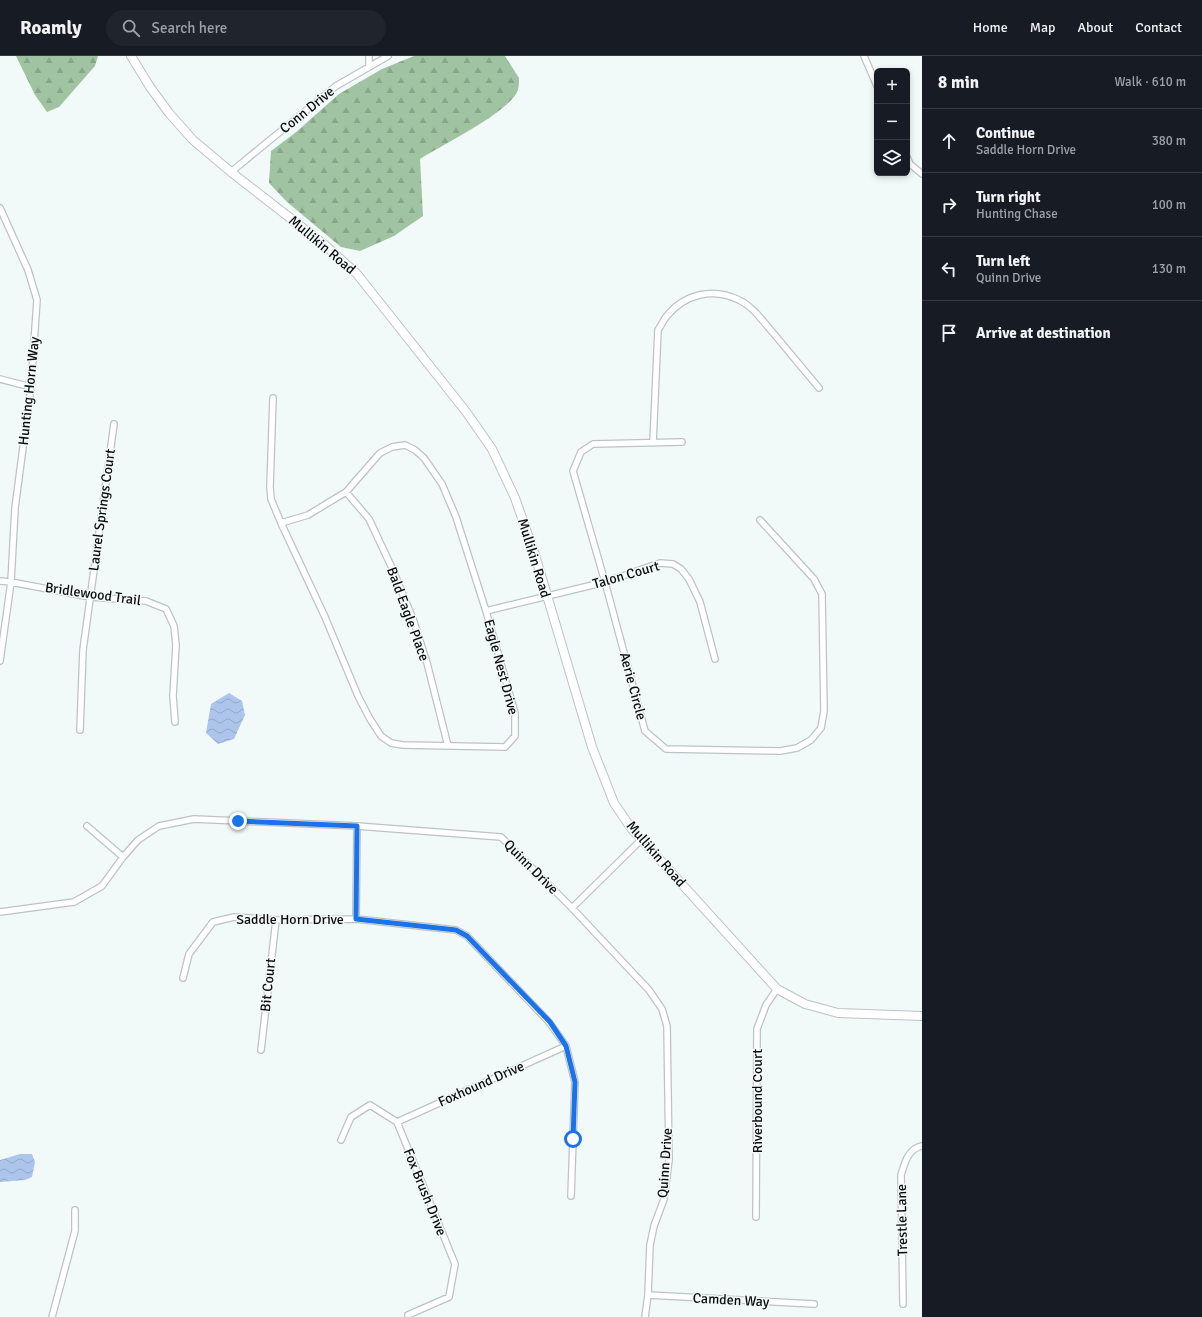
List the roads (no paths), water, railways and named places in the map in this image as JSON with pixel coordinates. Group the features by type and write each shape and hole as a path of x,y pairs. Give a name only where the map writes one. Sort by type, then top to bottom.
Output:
{"street":[{"name":"Mullikin Road","path":"131,56 150,88 169,113 193,140 231,172 326,246 358,274 468,413 492,449 509,484 535,555 592,748 614,802 631,828 777,989 805,1004 838,1013 922,1016"},
{"path":"369,56 369,67"},
{"name":"Conn Drive","path":"231,172 336,86 388,56"},
{"path":"864,56 874,79"},
{"path":"910,164 922,174"},
{"name":"Hunting Horn Way","path":"0,208 28,270 37,300 31,387 15,508 11,582 0,661"},
{"path":"653,443 658,330 665,318 674,308 692,297 703,294 721,293 740,300 755,312 819,388"},
{"path":"0,379 31,387"},
{"name":"Eagle Nest Drive","path":"273,398 270,487 271,499 281,523 325,618 358,696 381,736 391,743 403,745 505,747 515,736 515,713 486,611 456,517 442,484 424,458 405,445 380,453 346,492 308,515 281,523"},
{"name":"Laurel Springs Court","path":"80,730 83,650 114,424"},
{"name":"Aerie Circle","path":"682,442 593,444 581,452 572,471 605,582 645,731 666,749 780,751 797,748 810,740 821,728 824,711 822,594 814,579 760,520"},
{"name":"Bald Eagle Place","path":"346,492 369,519 392,568 413,619 427,663 448,746"},
{"name":"Talon Court","path":"486,611 605,582 660,563 673,564 682,569 690,579 700,602 715,659"},
{"name":"Bridlewood Trail","path":"0,581 90,597 146,601 166,609 174,626 176,645 174,696 175,722"},
{"name":"Quinn Drive","path":"0,912 74,902 102,886 123,857 138,840 159,826 194,819 357,826 501,837 572,908 649,990 662,1009 667,1026 668,1160 664,1199 654,1226 650,1245 648,1295 645,1317"},
{"path":"87,826 123,857"},
{"path":"356,919 357,826"},
{"path":"572,908 641,840"},
{"name":"Saddle Horn Drive","path":"183,978 189,954 213,922 234,917 276,920 356,919 456,930 467,936 550,1022 566,1046 575,1082 571,1196"},
{"name":"Bit Court","path":"261,1050 276,920"},
{"name":"Riverbound Court","path":"756,1218 757,1028 766,1005 777,989"},
{"name":"Foxhound Drive","path":"396,1122 566,1046"},
{"path":"341,1140 351,1117 370,1105 396,1122"},
{"name":"Fox Brush Drive","path":"396,1122 455,1264 449,1297 408,1315"},
{"name":"Trestle Lane","path":"903,1304 901,1174 905,1159 916,1148 922,1146"},
{"path":"52,1317 75,1231 75,1210"},
{"name":"Camden Way","path":"648,1295 814,1304"}],"water":[{"path":"229,693 242,701 245,715 234,739 218,744 206,733 211,704"},
{"path":"20,1154 32,1154 35,1162 32,1177 25,1180 0,1182 0,1160"}]}
